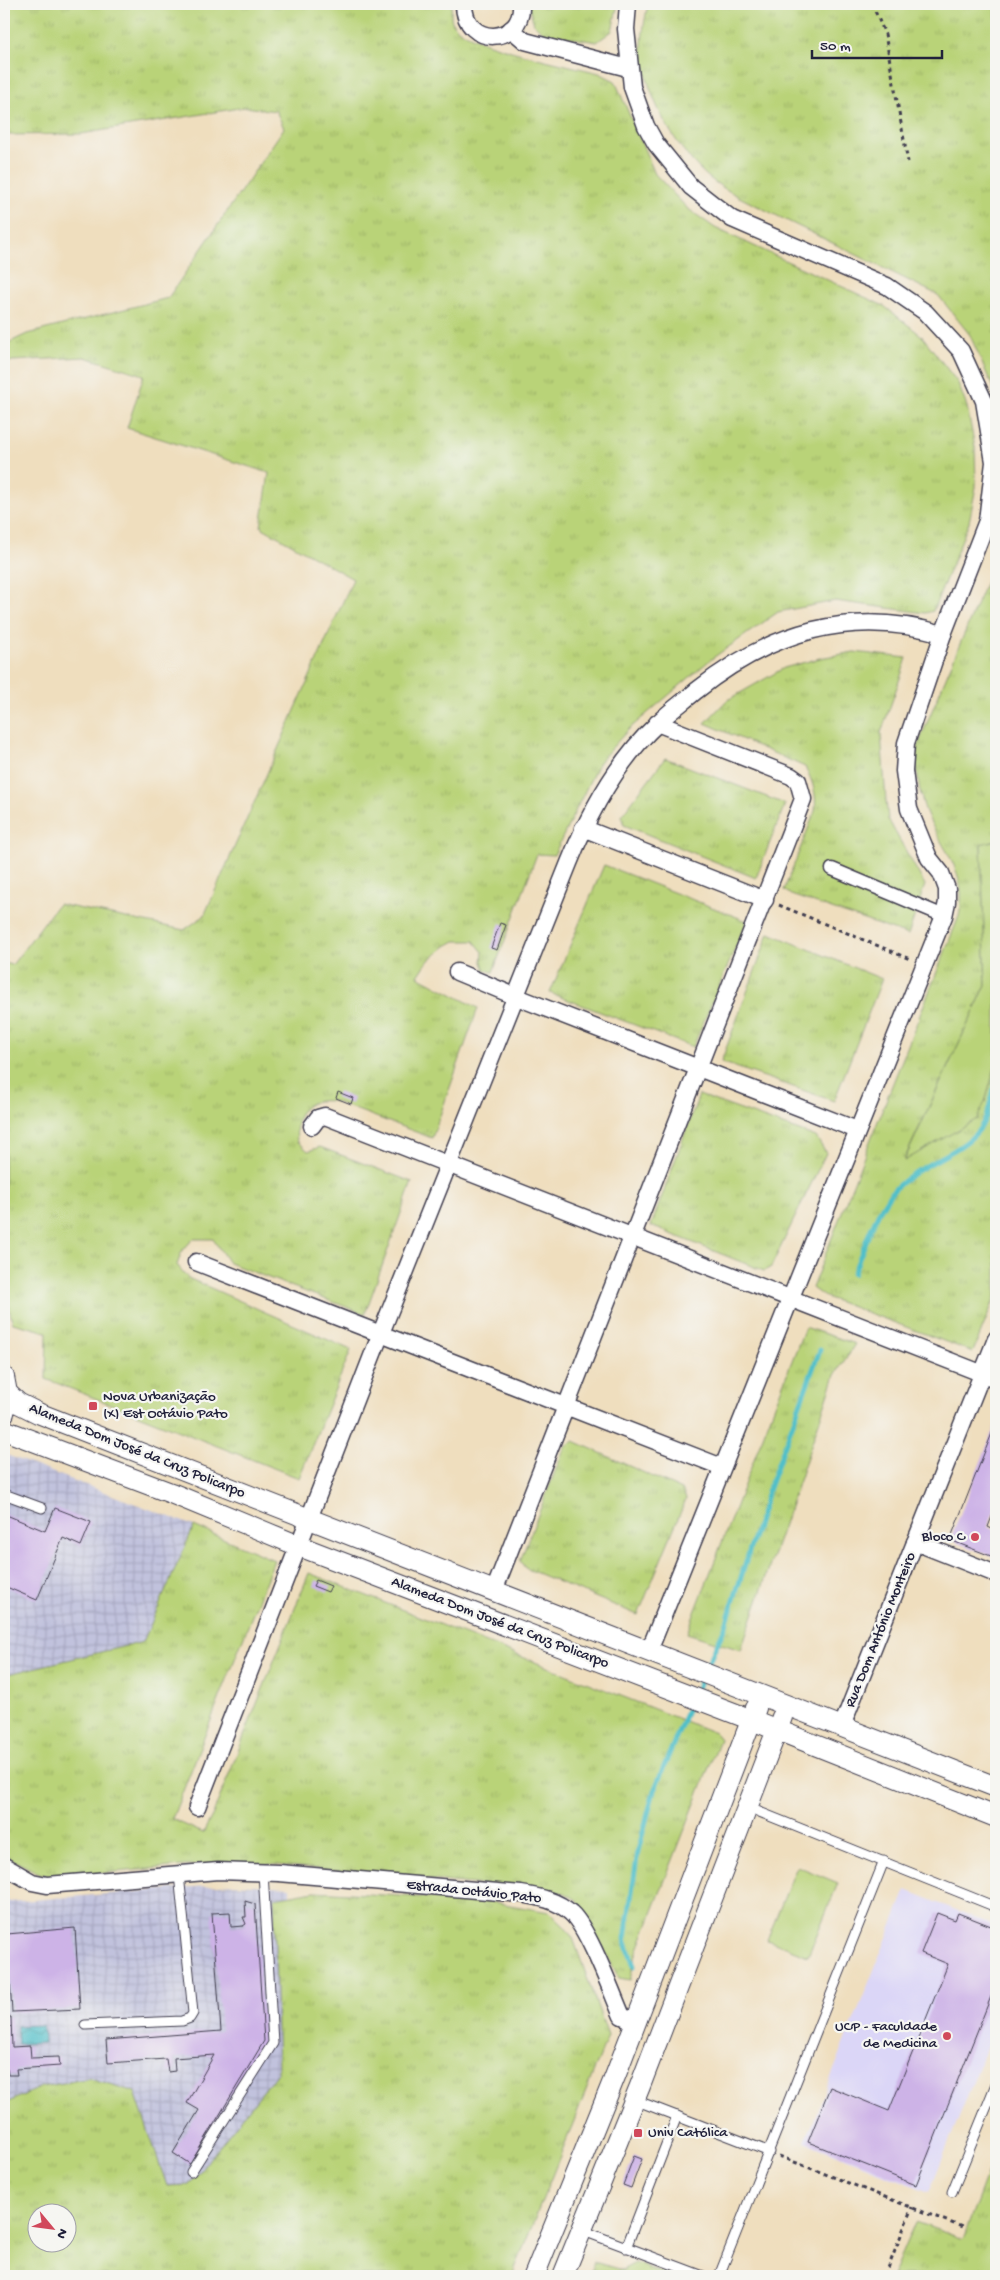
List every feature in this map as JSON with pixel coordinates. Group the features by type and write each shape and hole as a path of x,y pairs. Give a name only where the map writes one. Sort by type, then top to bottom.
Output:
{"street":[{"path":"464,4 467,22 481,34 491,36 500,35 511,29 520,15 520,4"},
{"path":"628,4 626,30 628,68 639,108 656,144 691,187 710,204 732,219 887,286 925,312 961,351 984,401 994,462 987,522 943,634 906,743 904,771 909,809 929,858 941,873 946,889 947,902 944,916 649,1651"},
{"path":"511,29 525,40 628,68"},
{"path":"197,1807 381,1333 582,828 614,776 657,723 723,670 758,649 786,637 821,627 879,623 916,626 943,634"},
{"path":"494,1591 803,799 798,781 780,771 657,723"},
{"path":"582,828 764,900"},
{"path":"832,869 944,916"},
{"path":"457,972 516,997 857,1130"},
{"path":"312,1126 318,1118 325,1116 989,1376"},
{"path":"196,1262 722,1467"},
{"name":"Rua Dom António Monteiro","path":"842,1726 916,1542 989,1376 996,1339"},
{"name":"Alameda Dom José da Cruz Policarpo","path":"5,1394 38,1413 996,1787"},
{"name":"Alameda Dom José da Cruz Policarpo","path":"4,1430 171,1493 299,1546 752,1720 996,1817"},
{"path":"916,1542 996,1574"},
{"path":"534,2276 636,2022 761,1694"},
{"path":"563,2276 635,2100 787,1704"},
{"name":"Estrada Octávio Pato","path":"4,1866 32,1882 47,1885 218,1871 263,1872 521,1894 544,1898 572,1914 583,1928 622,2016 636,2022"}],"lane":[{"path":"4,1494 42,1508"},
{"path":"746,1807 996,1907"},
{"path":"719,2276 884,1862"},
{"path":"191,2172 273,2043 263,1872"},
{"path":"86,2025 182,2021 190,2018 194,2013 178,1874"},
{"path":"952,2192 996,2084"},
{"path":"635,2100 770,2152"},
{"path":"626,2248 677,2116"},
{"path":"581,2230 703,2276"}],"path":[{"path":"872,4 885,34 908,162"},
{"path":"764,900 924,965"},
{"path":"770,2152 962,2227"},
{"path":"885,2276 912,2207"}],"shaded area":[{"path":"4,1454 194,1526 143,1642 4,1675"},
{"path":"231,1884 290,1887 287,2078 192,2200 154,2210 105,2107 4,2104 4,1894 9,1902"},
{"path":"906,1890 996,1926 996,2024 929,2192 805,2142"}],"green space":[{"path":"4,4 452,4 451,17 454,26 468,35 503,48 599,73 615,81 655,174 687,208 715,228 884,306 922,336 958,383 967,407 975,447 976,487 969,522 933,611 925,613 835,601 778,612 710,660 629,729 599,762 554,855 537,854 493,972 485,970 482,962 483,952 474,941 455,941 428,961 418,976 478,1008 432,1138 333,1101 315,1102 303,1109 299,1115 296,1131 297,1141 308,1151 320,1147 412,1182 365,1314 229,1263 213,1239 193,1239 182,1251 177,1265 188,1278 351,1350 299,1478 46,1379 47,1332 13,1323 4,1292 4,963 12,965 58,904 184,930 204,916 353,579 261,527 269,473 127,428 144,375 85,357 12,361 4,365 4,345 27,334 168,298 284,128 276,111 245,107 81,134 4,135"},
{"path":"528,4 618,4 612,31 597,42 543,33 534,24"},
{"path":"648,4 996,4 996,395 970,335 938,295 739,197 711,179 695,164 673,136 664,120 656,104 645,70 642,47"},
{"path":"996,558 996,840 981,845 986,985 904,1160 985,1102 996,1064 996,1295 973,1352 823,1296 812,1288 959,916 961,900 957,874 932,826 924,806 917,774 917,751 919,741"},
{"path":"854,652 907,658 881,733 888,819 925,885 908,935 791,895 784,890 815,811 815,794 808,772 805,767 705,723 726,701 784,668 820,658"},
{"path":"665,758 785,804 756,878 624,825 621,816"},
{"path":"996,840 996,1064 985,1102 977,1119 904,1161 986,985 981,844"},
{"path":"604,865 747,921 693,1047 550,993"},
{"path":"769,933 882,979 834,1101 721,1062"},
{"path":"699,1095 816,1137 826,1153 771,1267 764,1271 651,1226"},
{"path":"805,1327 855,1344 835,1375 741,1650 687,1633"},
{"path":"574,1441 682,1490 686,1499 638,1615 525,1568 520,1561 565,1446"},
{"path":"194,1526 274,1560 172,1819 203,1833 213,1814 309,1573 715,1733 720,1739 635,1957 630,1980 619,1978 577,1900 565,1893 267,1864 184,1866 58,1877 41,1874 4,1856 4,1675 143,1642"},
{"path":"797,1866 838,1883 808,1956 767,1940"},
{"path":"315,1891 487,1901 549,1912 564,1926 573,1938 608,2036 512,2276 4,2276 4,2104 41,2087 90,2078 135,2092 167,2186 189,2185 278,2072 274,1898"},
{"path":"996,2151 996,2276 892,2276 915,2222 963,2239"},
{"path":"594,2262 622,2270 635,2263 671,2276 588,2276"}],"water":[{"path":"43,2025 44,2043 18,2044 17,2026"}],"building":[{"path":"500,923 506,925 497,950 491,948"},
{"path":"338,1092 353,1098 351,1104 336,1098"},
{"path":"996,1423 996,1506 988,1527 996,1531 996,1558 950,1540"},
{"path":"55,1508 91,1522 81,1546 63,1538 37,1600 4,1586 4,1514 45,1531"},
{"path":"316,1580 331,1586 328,1592 313,1586"},
{"path":"245,1901 255,1904 264,2041 190,2164 173,2153 199,2110 187,2103 214,2055 174,2058 175,2071 168,2072 166,2059 108,2063 106,2040 221,2031 212,1913 230,1912 231,1927 243,1926 246,1924 243,1917 246,1917"},
{"name":"UCP - Faculdade de Medicina","path":"937,1913 955,1920 958,1913 996,1928 996,1984 916,2185 808,2142 830,2087 889,2111 948,1964 921,1953"},
{"path":"75,1928 80,2009 12,2012 7,1934"},
{"path":"4,2017 11,2017 12,2047 30,2046 31,2058 59,2057 60,2066 16,2069 17,2075 8,2075 7,2069 4,2069"},
{"path":"634,2156 642,2159 631,2188 623,2185"}],"waterway":[{"path":"853,1274 870,1231 887,1199 903,1182 925,1166 960,1147 978,1131 987,1113 996,1080"},
{"path":"706,1668 726,1625 769,1488 820,1350"},
{"path":"695,1693 702,1676"},
{"path":"634,1966 625,1939 638,1851 654,1791 691,1701"}],"place":[{"name":"Nova Urbanização (X) Est Octávio Pato","path":"93,1406"},
{"name":"Bloco C","path":"975,1537"},
{"name":"UCP - Faculdade de Medicina","path":"947,2036"},
{"name":"Univ Católica","path":"638,2133"}]}
